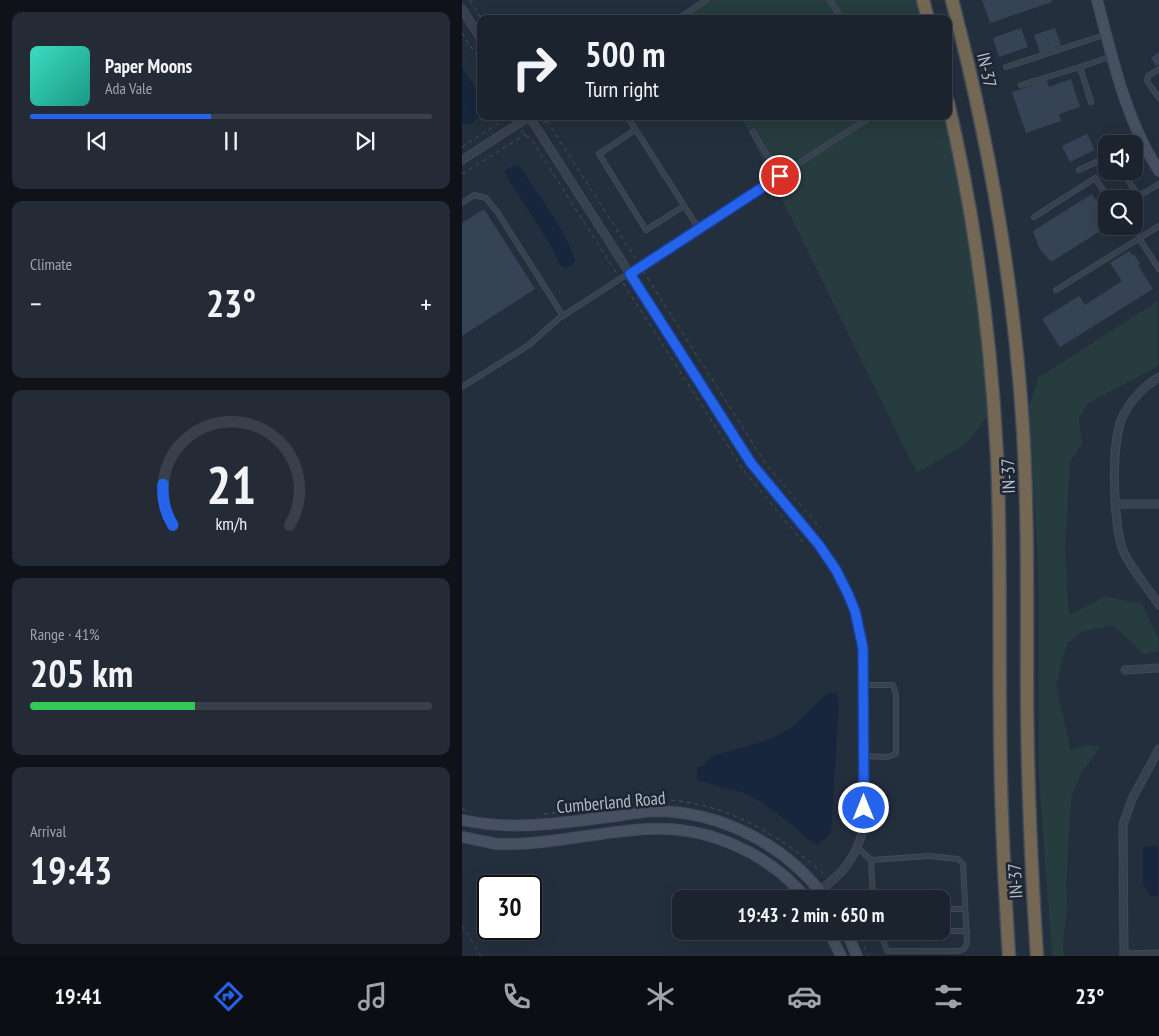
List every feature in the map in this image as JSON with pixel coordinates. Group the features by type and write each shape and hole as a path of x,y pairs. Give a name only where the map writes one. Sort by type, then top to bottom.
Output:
{"highway":[{"path":"923,0 927,15"},
{"name":"IN-37","path":"952,0 976,97 996,200 1008,274 1018,361 1025,472 1028,777 1037,956"},
{"name":"IN-37","path":"952,120 968,202 980,277 994,408 999,506 1001,804 1009,956"}],"street":[{"path":"1097,0 1134,135"},
{"path":"462,9 477,33"},
{"path":"462,160 523,120"},
{"path":"532,120 751,463 819,545 836,570 848,594 860,630 863,648 864,826 858,848 851,861 827,890"},
{"path":"1143,149 1155,160 1158,171"},
{"path":"1158,377 1131,402 1120,423 1116,447 1118,532 1124,552 1158,605"},
{"path":"1116,504 1158,504"},
{"path":"1126,670 1158,668"},
{"path":"1158,749 1132,799 1123,825 1124,956 1158,954"},
{"name":"Cumberland Road","path":"462,820 492,825 518,826 542,825 652,811 704,817 748,834 777,850 804,872 819,890"},
{"name":"Cumberland Road","path":"462,837 497,844 517,844 648,829 687,831 718,838 746,850 799,890"},
{"path":"834,940 842,956"},
{"path":"850,940 857,956"}],"lane":[{"path":"684,15 706,0"},
{"path":"830,0 839,15"},
{"path":"1006,67 1106,34"},
{"path":"1021,85 1112,56"},
{"path":"1080,67 1091,102"},
{"path":"1158,69 1148,76 1147,81 1158,98"},
{"path":"630,120 699,229"},
{"path":"462,387 529,345 563,316 866,120"},
{"path":"636,130 599,154 646,230 684,206"},
{"path":"753,132 780,176"},
{"path":"1079,170 1098,160"},
{"path":"1034,217 1095,178 1103,190"},
{"path":"1143,194 1158,184"},
{"path":"462,203 474,195 486,198 498,213 563,316"},
{"path":"1056,290 1158,226"},
{"path":"1139,238 1158,269"},
{"path":"864,684 893,685 896,695 896,754 887,757 864,756"},
{"path":"858,848 871,860 873,890"},
{"path":"871,860 929,856 958,858 963,864 967,931 967,943 964,949 959,952 887,951 883,940"},
{"path":"950,908 965,909"},
{"path":"950,931 967,931"}],"path":[{"path":"470,0 479,15"},
{"path":"462,33 477,56"},
{"path":"462,147 504,120"},
{"path":"547,121 766,464 820,528"},
{"path":"462,174 524,135 529,137 744,471 803,542"},
{"path":"462,926 481,956"},
{"path":"862,940 868,956"}],"green space":[{"path":"707,0 919,0 923,15 690,15 689,12"},
{"path":"743,120 949,120 962,168 994,408 966,444 917,473"},
{"path":"1158,301 1158,366 1087,404 1079,418 1082,444 1070,462 1065,546 1070,615 1106,596 1141,603 1158,638 1159,651 1144,654 1113,625 1083,631 1068,642 1056,686 1071,750 1088,745 1100,747 1080,775 1071,799 1066,886 1067,908 1063,942 1064,956 1052,956 1039,779 1038,562 1029,407 1040,372 1041,376"}],"water":[{"path":"462,67 477,90 477,119 470,124 462,123"},
{"path":"517,165 543,200 566,239 575,262 572,265 565,268 559,264 551,246 505,174 506,169"},
{"path":"828,693 836,693 839,703 831,831 817,845 788,821 750,795 697,780 697,768 705,764 712,756 772,739 792,727"},
{"path":"1158,846 1158,896 1151,896 1143,884 1143,847"}],"building":[{"path":"982,0 1051,0 1052,2 990,23"},
{"path":"1021,28 1028,47 999,57 993,38"},
{"path":"1055,28 1061,45 1040,53 1034,35"},
{"path":"1159,52 1159,64 1156,66 1151,58"},
{"path":"1071,79 1080,107 1059,114 1061,121 1026,133 1012,92 1047,80 1049,87"},
{"path":"1087,134 1095,150 1070,162 1062,146"},
{"path":"1092,194 1098,204 1098,233 1051,262 1039,248 1033,231"},
{"path":"484,209 535,289 462,336 462,223"},
{"path":"1129,251 1132,255 1134,254 1140,264 1138,265 1153,289 1060,347 1042,319 1079,296 1085,305 1122,281 1110,263"}],"route":[{"path":"780,176 630,274 751,463 819,545 836,570 848,594 855,611 863,648 864,808"}]}
